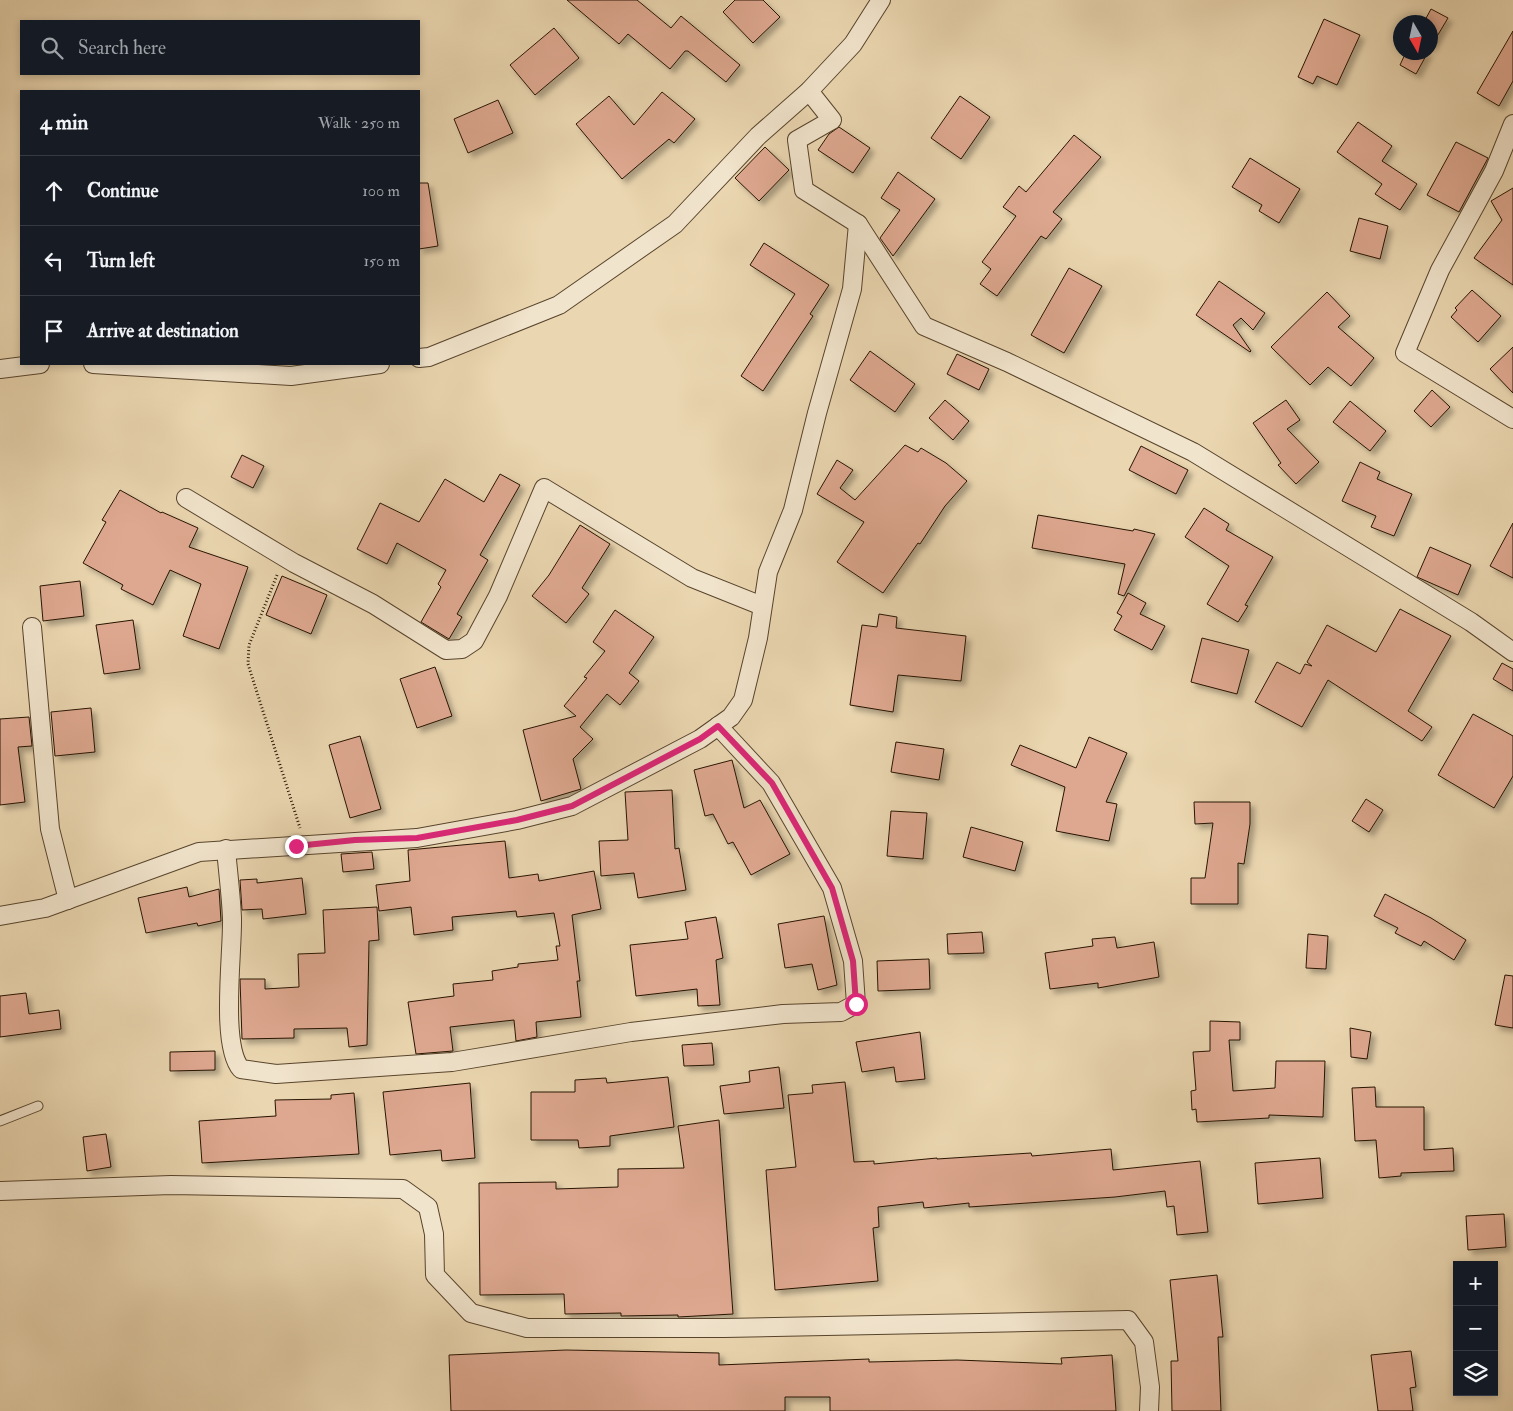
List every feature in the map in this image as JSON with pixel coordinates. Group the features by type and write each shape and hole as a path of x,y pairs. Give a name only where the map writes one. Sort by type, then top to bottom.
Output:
{"street":[{"path":"420,358 429,357 559,305 675,224 758,136 809,91 853,44 881,0"},
{"path":"809,91 832,120 797,140 804,190 858,224 924,326 1007,362 1193,452 1471,622 1513,652"},
{"path":"1513,124 1494,171 1440,270 1405,353 1513,419"},
{"path":"0,916 45,908 199,852 417,838 517,820 572,806 683,748 731,717 743,700 758,638 768,572 793,510 817,413 852,289 858,224"},
{"path":"0,369 32,365"},
{"path":"110,365 291,376 373,365"},
{"path":"186,498 284,557 374,604 446,650 462,649 474,641 498,596 544,488 692,578 762,606"},
{"path":"32,627 50,829 68,900"},
{"path":"226,849 232,919 229,1037 236,1064 241,1069 276,1074 452,1062 632,1032 783,1014 841,1012 856,1004 853,961 832,888 772,783 718,726"},
{"path":"0,1191 171,1185 403,1189 428,1207 434,1234 435,1275 471,1313 527,1328 724,1328 1128,1320 1144,1342 1150,1387 1149,1411"}],"lane":[{"path":"0,1121 38,1106"}],"path":[{"path":"284,557 249,644 248,664 299,823 304,845"}],"building":[{"path":"567,0 637,0 671,28 681,16 740,65 726,82 688,51 685,51 670,69 628,34 619,44"},
{"path":"735,0 763,0 780,17 753,43 723,12"},
{"path":"1431,9 1448,18 1438,35 1438,15 1428,15"},
{"path":"1324,19 1360,35 1337,85 1317,76 1313,84 1298,77"},
{"path":"554,28 579,58 535,95 510,65"},
{"path":"1513,31 1513,81 1499,106 1477,93"},
{"path":"1402,60 1424,60 1416,74 1400,65"},
{"path":"662,92 695,119 674,143 669,139 622,179 576,124 609,96 634,125"},
{"path":"960,96 990,117 961,159 931,138"},
{"path":"498,100 513,133 468,153 454,119"},
{"path":"1358,122 1392,146 1382,161 1417,184 1400,210 1375,194 1382,184 1337,152"},
{"path":"839,127 870,148 853,173 818,150 829,134"},
{"path":"1074,135 1101,157 1053,212 1062,219 1046,239 1041,236 997,296 980,284 991,269 982,262 1016,216 1003,207 1019,186 1026,192"},
{"path":"1456,142 1488,158 1459,212 1427,195"},
{"path":"765,147 789,170 759,201 735,178"},
{"path":"1250,158 1300,189 1279,223 1259,211 1262,205 1232,187"},
{"path":"898,172 935,199 893,256 880,238 900,210 881,198"},
{"path":"420,183 428,183 438,246 420,249"},
{"path":"1513,188 1513,285 1474,258 1502,220 1491,201"},
{"path":"1359,218 1388,226 1380,259 1350,251"},
{"path":"764,243 829,285 810,314 813,316 763,391 741,376 795,294 750,265"},
{"path":"1069,268 1102,286 1064,353 1031,335"},
{"path":"1219,281 1265,313 1253,330 1241,318 1233,325 1250,352 1196,315"},
{"path":"1472,290 1501,316 1478,342 1451,317 1457,310 1455,308"},
{"path":"1327,292 1350,316 1338,327 1374,358 1351,386 1328,367 1310,385 1271,347"},
{"path":"1513,347 1513,393 1490,369"},
{"path":"870,351 915,384 895,412 850,380"},
{"path":"957,354 989,369 979,390 947,374"},
{"path":"1432,390 1450,407 1431,427 1414,411"},
{"path":"945,400 969,421 953,440 929,418"},
{"path":"1286,400 1300,420 1287,429 1319,462 1296,484 1278,465 1281,463 1253,423"},
{"path":"1350,401 1386,431 1370,451 1333,422"},
{"path":"905,445 918,452 921,448 946,463 967,481 945,506 920,544 918,543 883,593 837,562 864,522 817,494 837,460 853,470 840,488 855,500"},
{"path":"1141,446 1188,470 1176,494 1129,470"},
{"path":"242,455 264,466 253,488 231,477"},
{"path":"1360,462 1380,472 1377,479 1412,494 1394,536 1371,527 1376,516 1342,501"},
{"path":"500,474 520,485 480,555 488,560 457,614 462,617 449,639 421,622 441,587 438,584 446,570 397,543 387,564 357,549 380,503 419,522 445,479 484,502"},
{"path":"120,490 161,513 198,528 189,547 248,567 219,649 183,636 201,584 170,570 153,605 121,589 123,585 83,563 106,522 102,520"},
{"path":"1204,508 1229,524 1226,530 1273,557 1245,605 1248,606 1238,622 1207,604 1229,566 1185,537"},
{"path":"1038,515 1133,531 1134,529 1155,534 1124,596 1118,594 1125,564 1032,548"},
{"path":"1513,523 1513,578 1490,566"},
{"path":"580,525 610,544 582,588 589,594 566,623 532,596 549,575"},
{"path":"1430,547 1471,565 1458,595 1417,577"},
{"path":"282,576 327,595 311,634 266,615"},
{"path":"80,581 84,616 43,621 40,586"},
{"path":"1128,593 1146,603 1140,614 1165,626 1152,650 1114,630 1122,616 1117,613"},
{"path":"1400,609 1451,636 1408,711 1432,727 1422,741 1328,680 1302,727 1255,702 1277,662 1300,674 1305,664 1312,666 1307,662 1327,625 1376,652"},
{"path":"615,610 654,637 629,673 639,681 620,705 607,694 580,727 593,739 573,759 581,789 541,801 523,730 576,716 564,706 587,678 584,677 605,651 593,642"},
{"path":"879,614 897,617 896,628 966,636 961,681 898,675 893,712 850,705 862,625 877,627"},
{"path":"133,620 140,669 104,674 96,625"},
{"path":"1202,638 1249,650 1237,694 1191,682"},
{"path":"1502,663 1513,669 1513,691 1493,679"},
{"path":"435,667 452,716 417,728 400,679"},
{"path":"91,708 95,752 55,756 51,712"},
{"path":"1473,714 1513,736 1513,776 1494,808 1438,775"},
{"path":"29,717 32,746 18,747 25,802 0,805 0,719"},
{"path":"360,736 381,809 350,818 329,745"},
{"path":"1089,737 1127,753 1106,802 1117,804 1109,841 1056,831 1065,787 1011,765 1020,745 1076,768"},
{"path":"896,742 944,749 939,780 891,772"},
{"path":"732,760 744,808 760,800 790,854 751,875 733,842 728,844 713,814 705,816 694,770"},
{"path":"672,790 675,849 679,848 686,890 638,898 634,873 601,876 599,841 628,840 625,792"},
{"path":"1366,799 1383,810 1369,832 1352,821"},
{"path":"1194,802 1250,802 1250,824 1244,864 1238,863 1238,904 1191,904 1191,878 1205,878 1213,823 1195,824"},
{"path":"891,811 927,813 923,859 887,856"},
{"path":"971,827 1023,842 1015,871 963,857"},
{"path":"505,841 509,878 538,874 539,881 594,871 601,909 572,915 580,981 577,981 581,1017 536,1022 537,1037 516,1041 514,1020 450,1027 453,1051 416,1054 408,1002 454,996 453,984 493,980 492,971 518,967 518,964 558,960 556,946 560,946 554,913 517,917 516,911 452,917 453,930 414,935 411,907 379,911 376,885 410,881 408,850"},
{"path":"372,852 374,869 343,872 341,854"},
{"path":"302,878 306,914 263,919 262,909 242,910 240,880 257,879 257,883"},
{"path":"187,887 189,897 219,889 221,921 198,926 197,923 146,933 138,898"},
{"path":"1385,894 1431,918 1466,940 1454,960 1424,941 1421,946 1395,933 1398,928 1374,916"},
{"path":"377,907 379,940 369,941 367,1045 349,1047 347,1028 294,1029 294,1038 242,1039 240,979 265,979 265,989 299,987 298,954 325,953 323,910"},
{"path":"824,916 837,985 818,990 812,964 785,968 778,924"},
{"path":"716,917 723,958 716,960 720,1005 698,1006 697,989 636,996 630,945 688,939 685,922"},
{"path":"982,932 984,953 948,954 947,934"},
{"path":"1308,934 1328,936 1326,969 1306,968"},
{"path":"1115,937 1117,948 1154,942 1159,977 1098,988 1098,983 1050,989 1045,953 1093,946 1092,939"},
{"path":"929,959 930,989 878,991 877,961"},
{"path":"1505,975 1513,976 1513,1028 1495,1025"},
{"path":"26,993 29,1014 59,1010 61,1029 0,1037 0,996"},
{"path":"1210,1021 1240,1022 1240,1040 1229,1040 1233,1091 1275,1088 1276,1061 1325,1061 1323,1117 1269,1115 1269,1118 1197,1122 1196,1109 1192,1110 1191,1091 1196,1090 1193,1052 1210,1051"},
{"path":"1350,1028 1371,1032 1367,1059 1351,1057"},
{"path":"920,1032 925,1079 896,1082 894,1067 862,1072 856,1042"},
{"path":"712,1043 714,1065 684,1066 682,1045"},
{"path":"215,1051 215,1070 170,1071 170,1052"},
{"path":"779,1067 784,1108 724,1114 720,1086 750,1082 749,1071"},
{"path":"668,1077 674,1127 610,1136 610,1146 579,1148 578,1140 531,1140 531,1092 575,1092 575,1080 606,1078 607,1083"},
{"path":"845,1082 854,1162 874,1161 874,1164 937,1158 1031,1153 1032,1156 1111,1149 1113,1170 1200,1161 1208,1232 1177,1235 1174,1206 1167,1207 1165,1191 1115,1197 969,1207 969,1203 924,1208 923,1202 878,1207 879,1227 873,1228 878,1281 775,1290 766,1170 796,1167 788,1095 813,1093 812,1085"},
{"path":"470,1083 475,1158 442,1161 441,1150 390,1155 383,1092"},
{"path":"1375,1087 1376,1107 1424,1107 1424,1150 1453,1148 1454,1171 1401,1173 1401,1176 1379,1178 1376,1140 1355,1141 1352,1088"},
{"path":"354,1093 359,1154 202,1163 199,1121 276,1116 275,1100 331,1099 331,1095"},
{"path":"719,1120 733,1314 678,1317 678,1315 621,1316 621,1313 565,1314 564,1294 480,1295 479,1183 556,1182 556,1189 618,1187 618,1169 684,1168 678,1126"},
{"path":"106,1134 111,1167 87,1171 83,1137"},
{"path":"1320,1158 1323,1198 1258,1204 1255,1163"},
{"path":"1504,1214 1506,1247 1468,1250 1466,1216"},
{"path":"1217,1275 1223,1337 1218,1337 1221,1411 1172,1411 1171,1361 1178,1361 1170,1280"},
{"path":"566,1350 719,1353 719,1365 869,1359 869,1362 957,1360 1062,1364 1061,1358 1112,1355 1116,1411 830,1411 830,1397 785,1397 785,1411 451,1411 449,1355"},
{"path":"1411,1351 1416,1387 1410,1388 1413,1411 1378,1411 1371,1355"}],"route":[{"path":"296,846 355,840 417,838 517,820 572,806 623,781 700,739 718,726 772,783 832,888 853,961 856,1004"}]}
